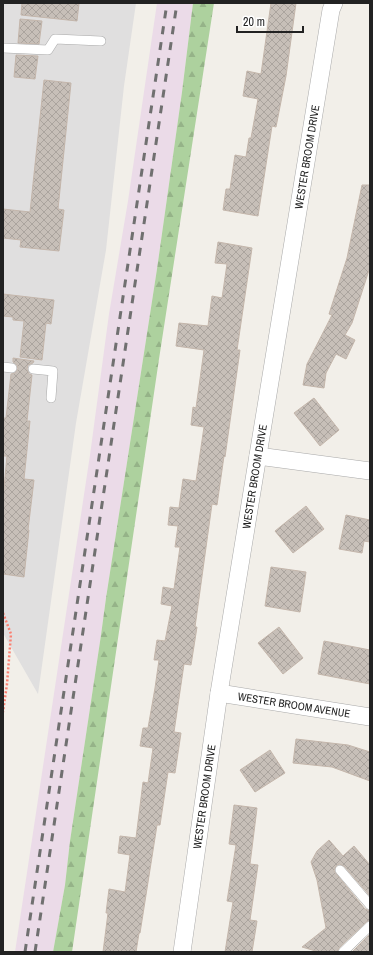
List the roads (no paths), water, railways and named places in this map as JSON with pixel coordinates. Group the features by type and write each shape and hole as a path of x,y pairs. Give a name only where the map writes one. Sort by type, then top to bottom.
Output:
{"street":[{"name":"WESTER BROOM DRIVE","path":"182,952 219,693 331,10 334,3"},
{"path":"258,456 370,471"},
{"name":"WESTER BROOM AVENUE","path":"219,693 370,717"}],"lane":[{"path":"3,48 48,50 56,39 102,41"},
{"path":"33,370 53,371 51,398"},
{"path":"340,870 370,905"},
{"path":"343,952 370,926"}],"railway":[{"path":"25,952 167,3"},
{"path":"35,952 177,3"}]}
